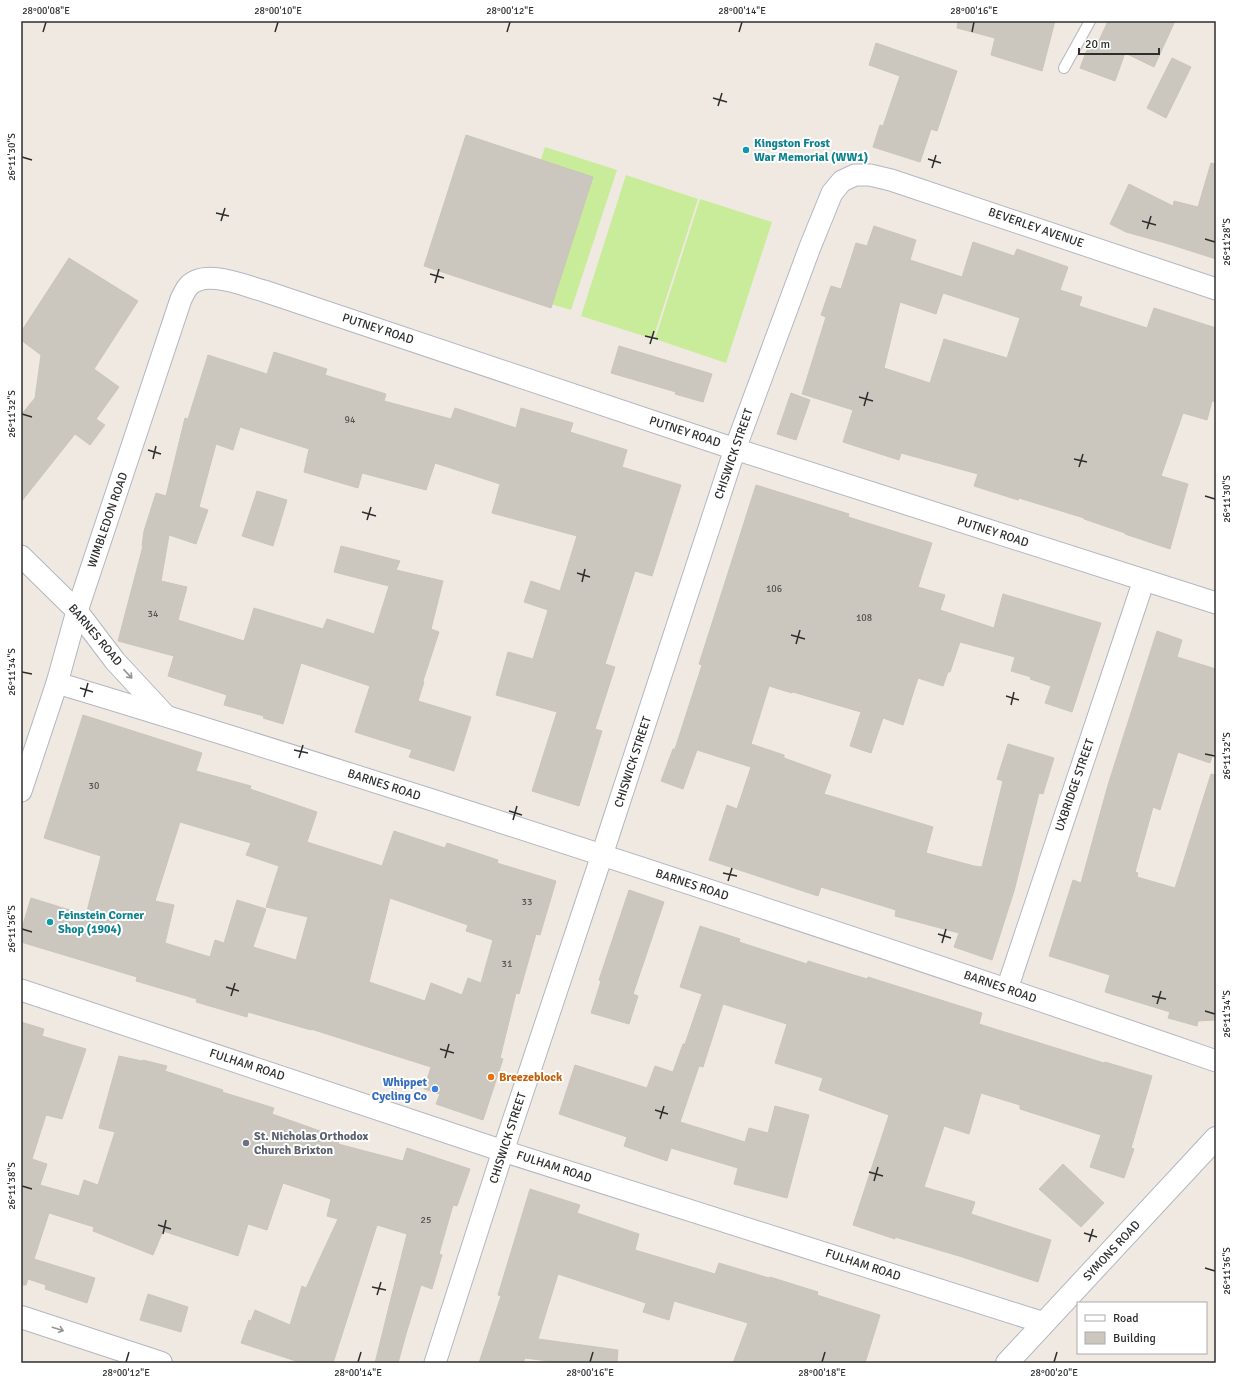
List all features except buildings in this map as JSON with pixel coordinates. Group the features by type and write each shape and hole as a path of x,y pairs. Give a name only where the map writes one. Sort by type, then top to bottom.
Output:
{"main road":[{"name":"SYMONS ROAD","path":"1007,1363 1216,1138"},
{"path":"21,1317 161,1363"}],"street":[{"name":"BEVERLEY AVENUE","path":"855,175 870,175 891,180 1216,289"},
{"name":"CHISWICK STREET","path":"435,1363 503,1151 735,449 832,193 842,181 855,175"},
{"name":"WIMBLEDON ROAD","path":"21,791 26,757 57,683 77,611 182,299 188,287 198,280 210,278 224,279"},
{"name":"PUTNEY ROAD","path":"224,279 264,291 735,449 1216,604"},
{"name":"BARNES ROAD","path":"21,556 77,611 115,661 166,716"},
{"name":"UXBRIDGE STREET","path":"1007,989 1144,580"},
{"name":"BARNES ROAD","path":"57,683 166,716 602,855 1007,989 1216,1061"},
{"name":"FULHAM ROAD","path":"21,990 503,1151 1044,1323"}],"lane":[{"path":"1064,68 1090,21"}],"green space":[{"path":"545,147 617,170 571,310 499,288"},
{"path":"626,175 698,199 653,339 581,316"},
{"path":"700,199 772,222 726,363 655,339"}],"place":[{"name":"Kingston Frost War Memorial (WW1)","path":"746,150"},
{"name":"Feinstein Corner Shop (1904)","path":"50,922"},
{"name":"Breezeblock","path":"491,1077"},
{"name":"Whippet Cycling Co","path":"435,1089"},
{"name":"St. Nicholas Orthodox Church Brixton","path":"246,1143"}]}
